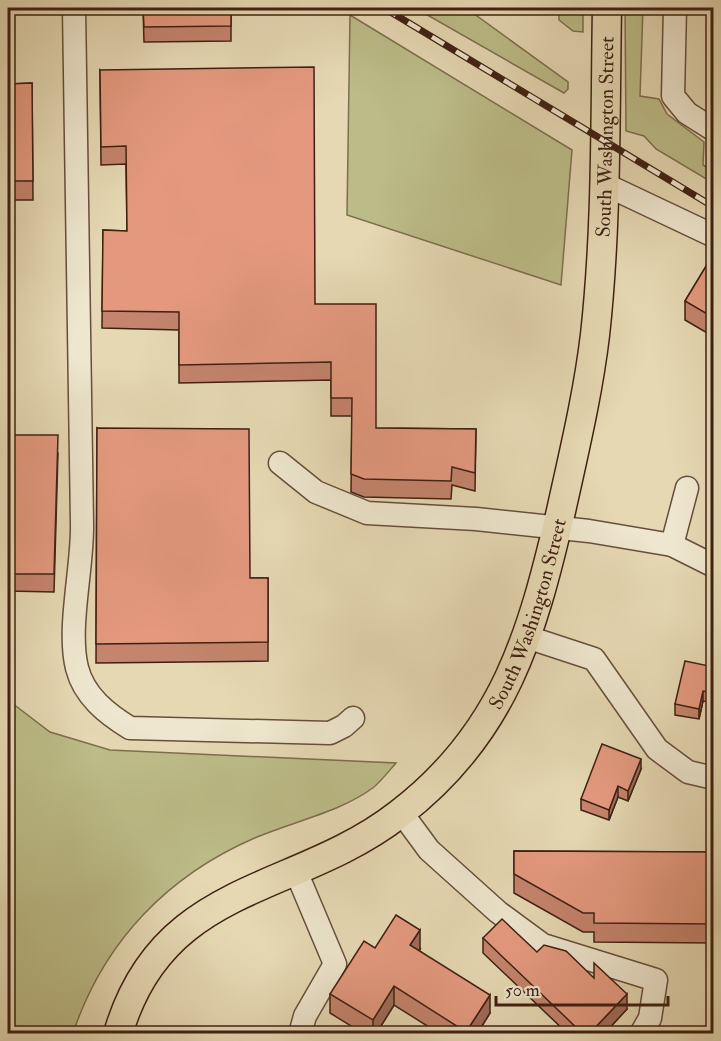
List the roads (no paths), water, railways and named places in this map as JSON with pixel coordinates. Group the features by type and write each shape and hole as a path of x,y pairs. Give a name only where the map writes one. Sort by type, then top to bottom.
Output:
{"main road":[{"name":"South Washington Street","path":"118,1034 125,1011 146,972 157,957 189,924 209,909 367,836 401,812 446,771 489,718 510,679 527,637 557,527 581,421 595,336 604,184 607,8"}],"lane":[{"path":"74,8 82,535 74,643 77,669 89,694 108,714 130,728 330,733 345,726 352,718"},
{"path":"675,8 673,96 687,113 714,130"},
{"path":"604,184 714,236"},
{"path":"279,463 316,492 367,513 441,516 557,527 672,545 714,566"},
{"path":"672,545 687,488"},
{"path":"527,637 594,659 657,748 688,772 714,778"},
{"path":"401,812 429,850 498,912 543,945 656,980 650,1018 641,1034"},
{"path":"295,869 335,964 305,1016 300,1034"}],"railway":[{"path":"384,8 714,207"}]}
